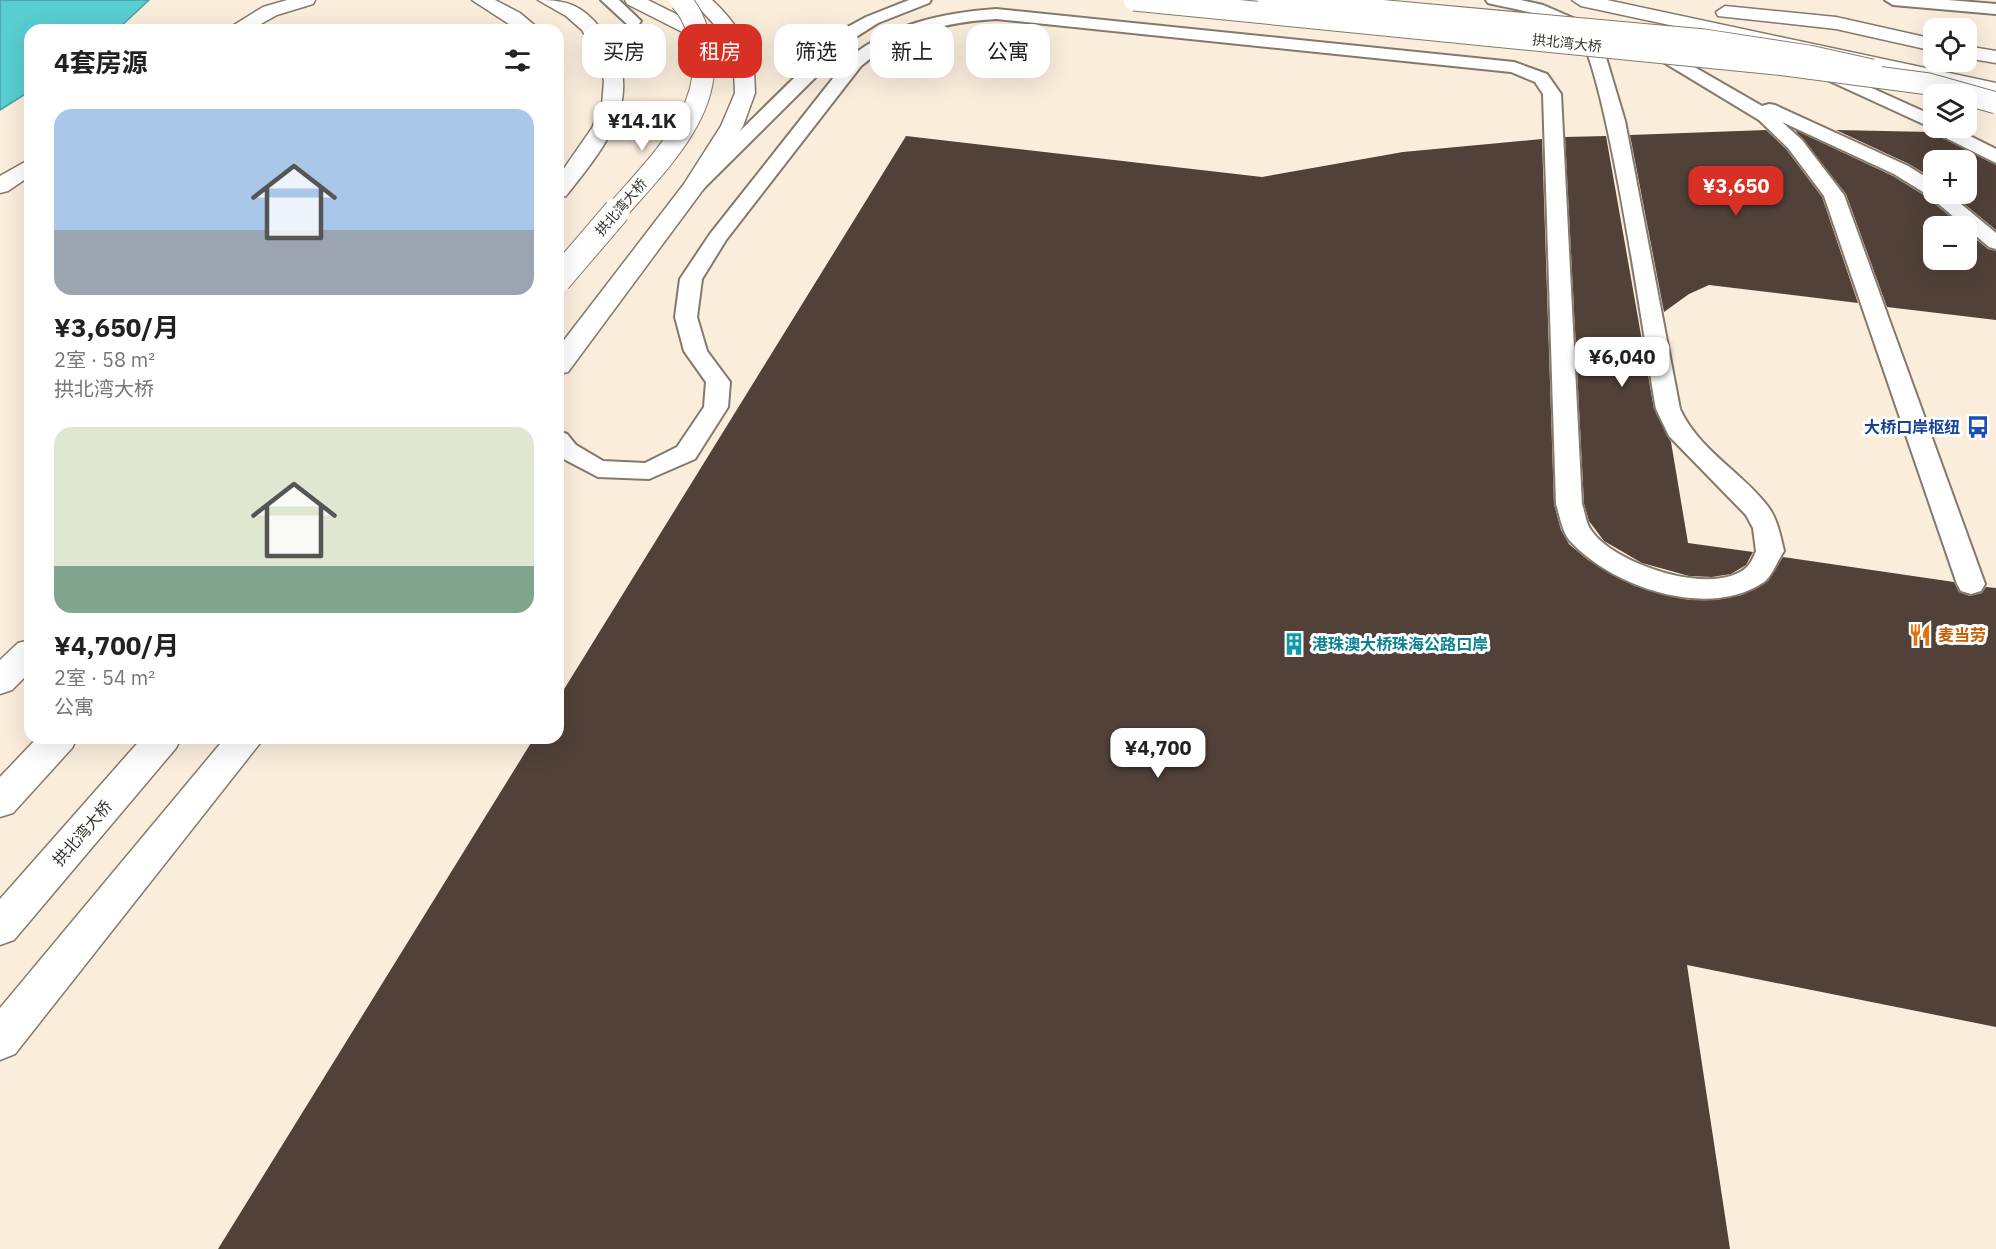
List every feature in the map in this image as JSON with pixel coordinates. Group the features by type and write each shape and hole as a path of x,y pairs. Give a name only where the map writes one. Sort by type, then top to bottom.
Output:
{"main road":[{"path":"235,24 260,0"},
{"path":"247,24 270,11 306,0"},
{"path":"471,0 488,4 522,24"},
{"path":"547,0 579,16 594,31 610,61 614,81 613,104 591,148 564,183"},
{"path":"634,0 681,24"},
{"name":"拱北湾大桥","path":"564,273 661,160 682,131 694,107 703,84 705,51 699,30 680,0"},
{"path":"701,0 727,24"},
{"name":"拱北湾大桥","path":"1134,0 1785,65 1929,84"},
{"path":"1268,0 1704,40 1809,56 1929,84"},
{"path":"1581,0 1770,23 1871,43 1923,56"},
{"path":"1592,0 1996,89"},
{"path":"1635,8 1864,21 1923,29"},
{"path":"1635,8 1923,87"},
{"path":"1795,18 1862,28 1923,42"},
{"path":"1977,37 1996,40"},
{"path":"1977,54 1996,57"},
{"path":"1977,70 1996,74"},
{"path":"564,358 694,187 732,126 745,93 744,78"},
{"name":"拱北湾大桥","path":"1977,100 1996,106"},
{"path":"1977,102 1996,106"},
{"path":"0,186 24,170"},
{"path":"0,681 24,658"},
{"path":"0,802 53,744"},
{"name":"拱北湾大桥","path":"0,928 158,744"},
{"path":"0,1040 241,744"}],"lane":[{"path":"609,0 633,21"},
{"path":"694,187 849,33 872,20 923,0"},
{"path":"1494,0 1600,22 1629,34 1721,87 1765,116 1795,144 1834,195 1971,584"},
{"path":"1893,0 1996,9"},
{"path":"564,447 598,469 649,471 686,453 716,407 718,382 696,351 687,317 691,279 717,238 855,62 882,42 915,28 964,17 996,14 1514,67 1540,78 1552,94 1569,504 1579,535 1609,560 1661,584 1696,590 1731,586 1755,574 1770,551 1766,528 1757,510 1678,431 1668,409 1616,121 1594,44 1581,27 1558,16 1518,4"},
{"path":"1770,46 1923,118"},
{"path":"1721,87 1901,170 1923,184"},
{"path":"1960,138 1996,157"},
{"path":"1949,204 1996,243"}],"water":[{"path":"0,0 149,0 123,24 24,24 24,95 0,110"}],"building":[{"path":"1766,130 1786,149 1822,197 1858,303 1709,285 1689,294 1664,312 1630,135"},
{"path":"1795,130 1893,176 1923,195 1923,204 1935,204 1949,216 1923,216 1923,270 1977,270 1977,240 1988,249 1996,251 1996,320 1887,307 1846,194"},
{"path":"1836,130 1923,132 1923,138 1943,138 1966,150 1923,150 1923,172"},
{"name":"港珠澳大桥珠海公路口岸","path":"906,136 1262,177 1403,152 1542,139 1554,504 1561,530 1569,544 1588,560 1635,586 1689,600 1716,600 1742,595 1768,581 1783,557 1954,582 1959,592 1970,596 1982,593 1986,587 1996,588 1996,1027 1687,965 1730,1249 218,1249 530,744 564,744 564,689"},
{"path":"1606,136 1654,409 1671,442 1688,543 1753,552 1746,565 1731,574 1712,577 1689,576 1642,563 1604,541 1589,521 1584,504 1565,137"},
{"path":"1977,155 1996,165 1996,230 1964,204 1977,204"}],"place":[{"name":"大桥口岸枢纽","path":"1978,427"},
{"name":"麦当劳","path":"1920,635"},
{"name":"港珠澳大桥珠海公路口岸","path":"1294,644"}]}
